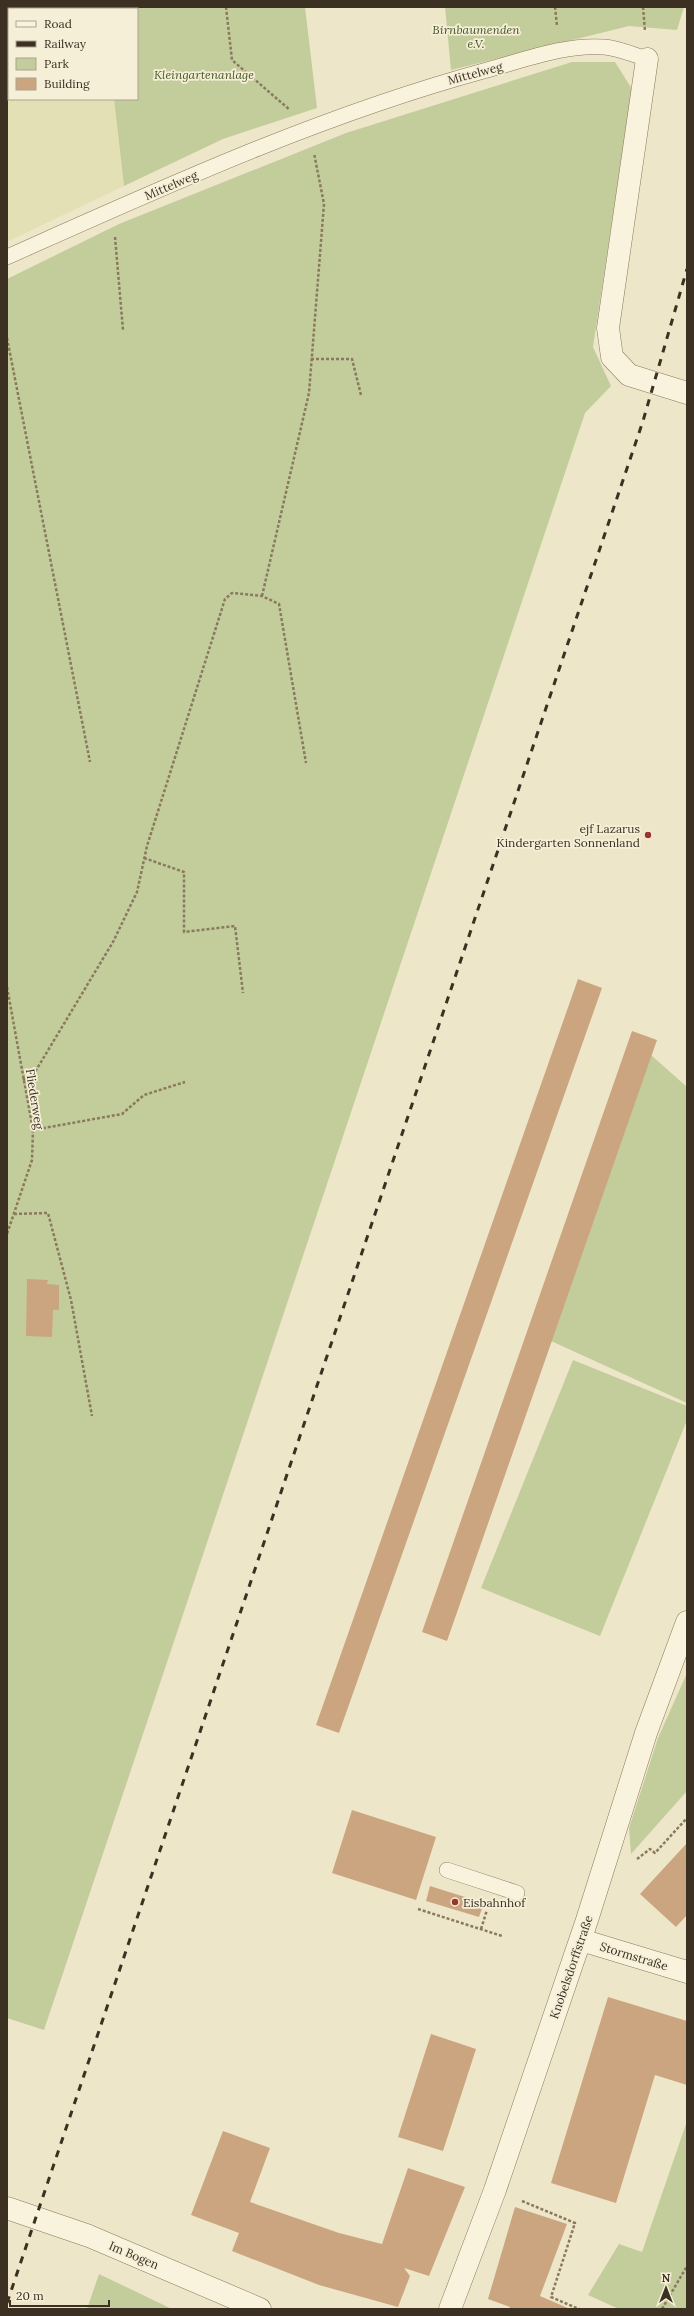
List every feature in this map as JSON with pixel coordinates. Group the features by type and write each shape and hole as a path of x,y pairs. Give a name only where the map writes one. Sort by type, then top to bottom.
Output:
{"street":[{"name":"Mittelweg","path":"647,59 608,328 612,357 629,375 687,393"},
{"name":"Knobelsdorffstraße","path":"450,2309 495,2190 581,1940 646,1732 687,1622"},
{"name":"Stormstraße","path":"581,1940 687,1972"},
{"name":"Im Bogen","path":"7,2208 89,2236 260,2309"}],"lane":[{"name":"Mittelweg","path":"7,257 112,210 309,127 439,83 562,50 605,47 647,59"},
{"path":"447,1870 517,1893"}],"path":[{"path":"226,7 232,60 309,127 324,204 309,392 262,596"},
{"path":"112,210 123,330"},
{"path":"7,338 90,762"},
{"path":"312,359 352,359 362,395"},
{"path":"23,1080 35,1072 113,942 137,892 144,858 225,599 232,593 262,596 279,604 306,763"},
{"path":"144,858 184,872 184,932 235,926 243,993"},
{"name":"Fliederweg","path":"7,987 32,1130 32,1160 7,1234"},
{"path":"32,1130 122,1114 144,1095 185,1082"},
{"path":"14,1214 48,1213 71,1300 92,1416"},
{"path":"632,1863 650,1849 655,1853 687,1818"},
{"path":"418,1909 502,1936"},
{"path":"495,2190 575,2223 551,2297 579,2309"},
{"path":"662,2309 687,2266"}],"shaded area":[{"path":"7,7 102,7 8,8 8,100 114,100 124,186 7,242"}],"green space":[{"name":"Kleingartenanlage","path":"305,7 317,108 223,139 124,186 114,100 138,100 138,8 102,8"},
{"name":"Birnbaumenden e.V.","path":"445,7 684,7 677,30 629,26 451,70"},
{"path":"572,62 615,62 632,89 593,347 611,386 585,413 44,2030 7,2018 7,279 119,224 346,133"},
{"path":"651,1055 687,1087 687,1403 551,1341"},
{"path":"573,1360 687,1406 687,1420 600,1636 481,1588"},
{"path":"687,1673 687,1791 631,1854 629,1828 658,1738"},
{"path":"687,2121 687,2309 619,2309 588,2295 619,2244 642,2252"},
{"path":"99,2274 172,2309 87,2309"}],"building":[{"path":"578,979 602,988 339,1733 316,1725"},
{"path":"632,1031 657,1040 447,1641 422,1632"},
{"path":"27,1279 48,1280 47,1284 59,1285 59,1310 53,1310 52,1337 26,1336"},
{"path":"352,1810 436,1837 416,1900 332,1873"},
{"path":"687,1843 687,1915 676,1927 640,1894"},
{"path":"430,1886 484,1903 479,1917 426,1901"},
{"path":"608,1997 687,2021 687,2085 655,2075 616,2203 551,2183"},
{"path":"431,2034 476,2049 443,2151 398,2137"},
{"path":"223,2131 270,2148 250,2202 339,2233 382,2244 408,2168 465,2187 429,2276 404,2268 410,2276 398,2307 319,2285 232,2251 239,2233 191,2215"},
{"path":"515,2207 567,2224 540,2296 570,2309 509,2309 510,2307 488,2299"}],"railway":[{"path":"7,2303 643,421 687,269"}],"place":[{"name":"ejf Lazarus Kindergarten Sonnenland","path":"648,835"},
{"name":"Eisbahnhof","path":"455,1902"}]}
